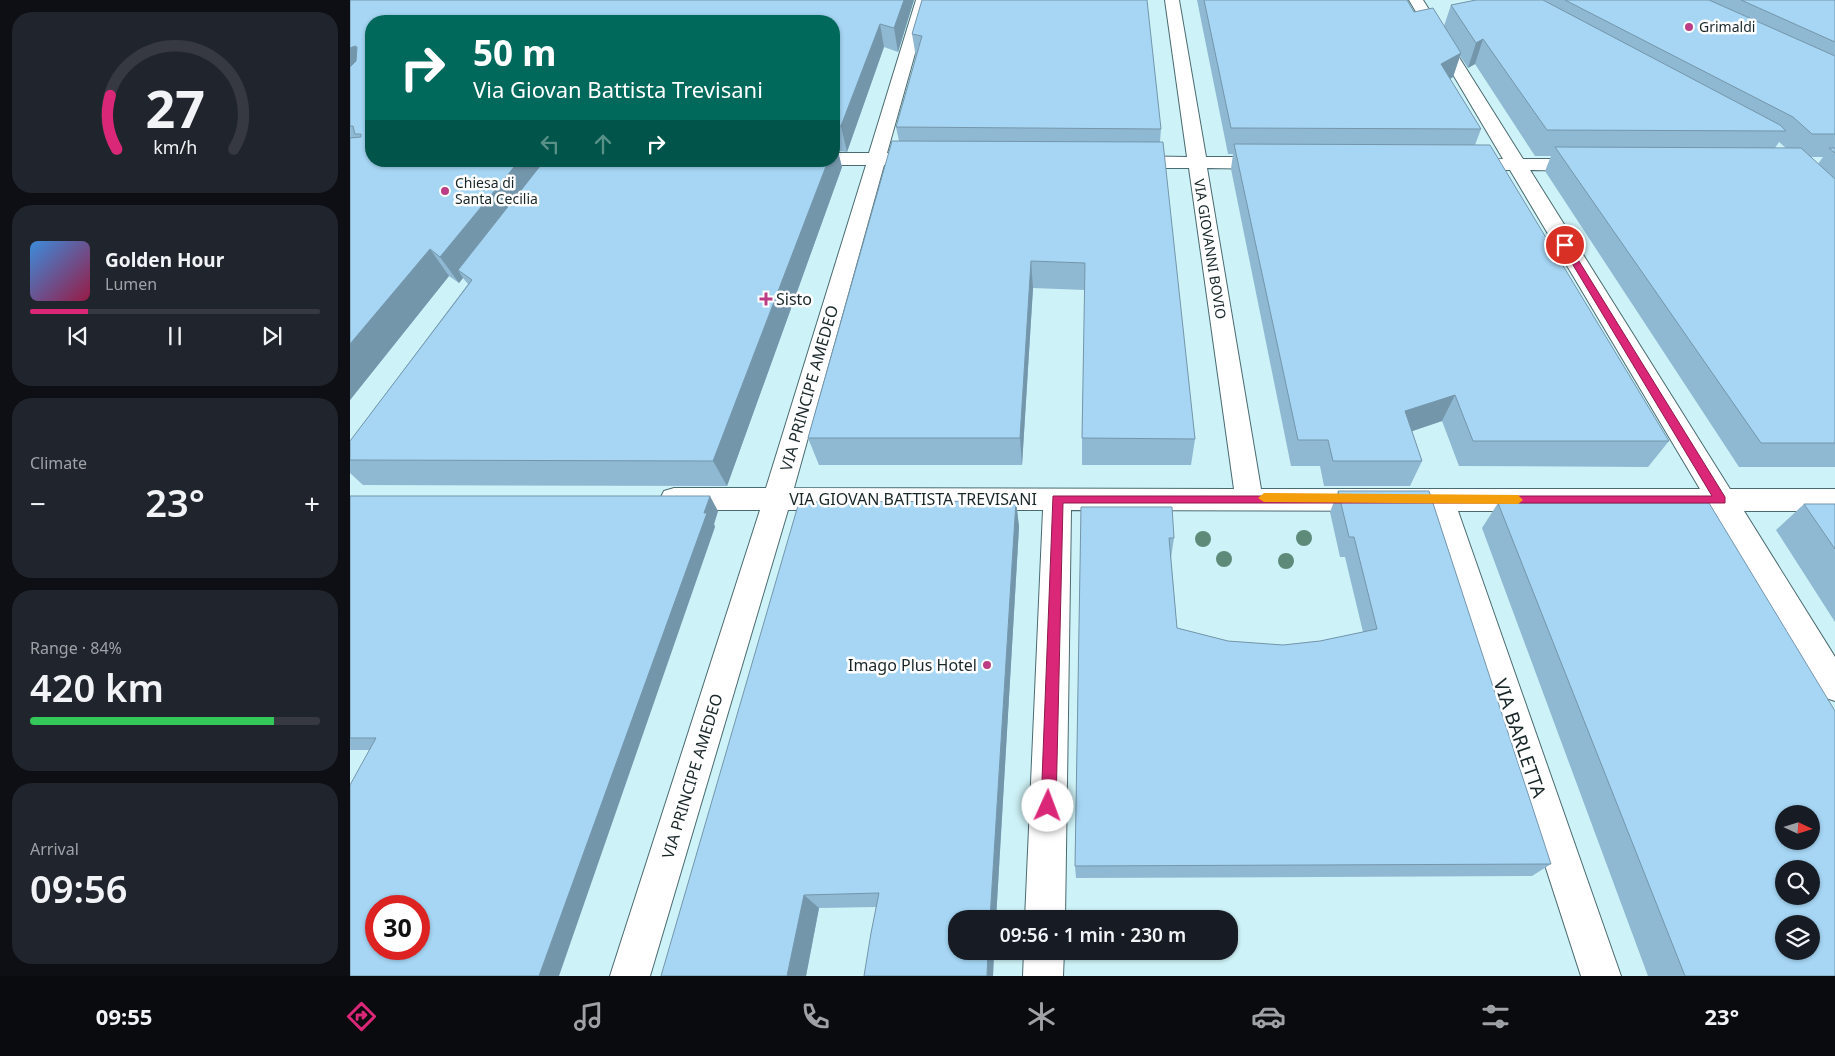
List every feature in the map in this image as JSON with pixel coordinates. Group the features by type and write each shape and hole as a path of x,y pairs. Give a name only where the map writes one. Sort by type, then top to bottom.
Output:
{"street":[{"name":"VIA PRINCIPE AMEDEO","path":"630,976 777,498 923,0"},
{"name":"VIA GIOVANNI BOVIO","path":"1172,0 1249,498"},
{"path":"1416,0 1515,165 1835,686"},
{"path":"840,159 917,160"},
{"path":"1106,162 1283,163"},
{"path":"1448,164 1599,165"},
{"name":"VIA GIOVAN BATTISTA TREVISANI","path":"644,498 1835,500"},
{"path":"1045,910 1057,499"},
{"name":"VIA BARLETTA","path":"1440,499 1601,976"},
{"path":"1043,976 1044,960"}],"building":[{"path":"350,0 904,0 894,28 880,24 841,126 840,15 365,15 365,167 514,167 440,257 430,249 350,344 350,138 361,137 361,134 355,134 353,126 350,126 350,67 356,61 357,47 350,48"},
{"path":"922,0 1147,0 1161,129 896,127 922,36 912,34"},
{"path":"1204,0 1407,0 1414,12 1433,8 1461,53 1441,64 1481,129 1231,128"},
{"path":"1476,0 1543,0 1780,125 1786,131 1547,130 1483,39 1476,43 1451,5"},
{"path":"1565,0 1709,0 1835,56 1835,134 1812,134 1793,117"},
{"path":"1741,0 1835,0 1835,42"},
{"path":"892,141 1163,142 1195,439 1082,438 1085,263 1031,261 1020,438 808,438"},
{"path":"1234,144 1490,145 1669,441 1473,441 1455,395 1405,411 1422,461 1333,461 1328,440 1298,440"},
{"path":"1555,147 1801,148 1835,179 1835,443 1761,443"},
{"path":"539,167 826,167 713,461 350,460 350,441 472,280 458,270"},
{"path":"1338,491 1429,491 1551,864 1075,866 1081,507 1172,507 1174,538 1169,538 1177,628 1228,641 1283,645 1320,641 1377,629 1354,537 1349,537"},
{"path":"350,496 710,496 704,513 707,513 539,976 350,976 350,785 376,738 350,738"},
{"path":"1016,501 991,910 948,910 948,960 988,960 987,976 864,976 879,893 804,895 787,976 661,976 799,502"},
{"path":"1498,503 1709,503 1835,711 1835,976 1685,976"},
{"path":"1804,504 1835,504 1835,549"}],"slow traffic":[{"path":"1264,498 1518,500"}],"place":[{"name":"Grimaldi","path":"1689,27"},
{"name":"Chiesa di Santa Cecilia","path":"445,191"},
{"name":"Sisto","path":"766,299"},
{"name":"Imago Plus Hotel","path":"987,665"}],"route":[{"path":"1048,806 1057,499 1720,500 1565,245"}]}
